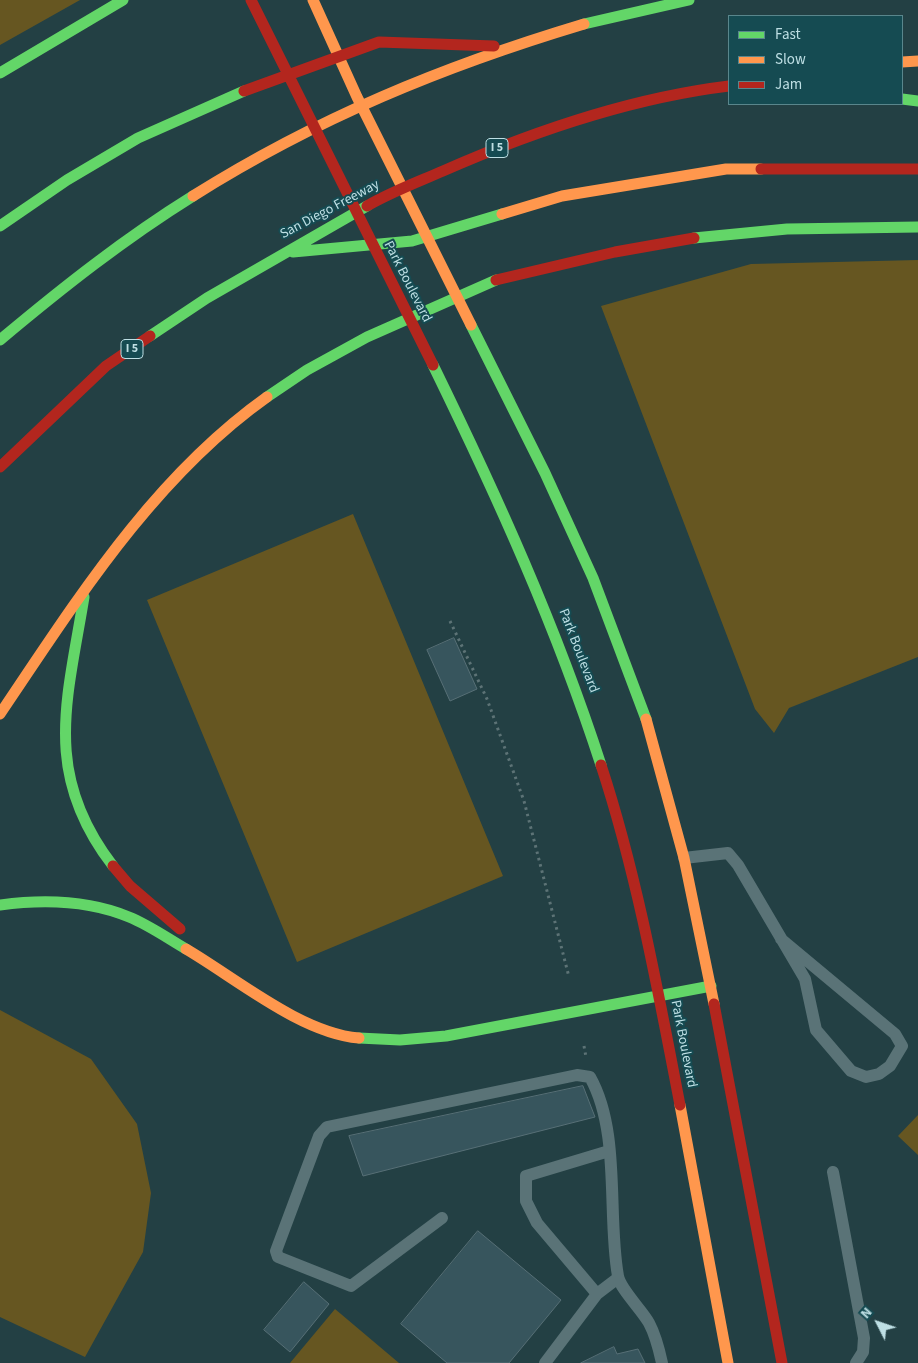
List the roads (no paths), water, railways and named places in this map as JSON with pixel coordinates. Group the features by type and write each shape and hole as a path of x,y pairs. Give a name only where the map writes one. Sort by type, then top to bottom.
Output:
{"main road":[{"path":"0,73 123,0"},
{"path":"312,0 357,98 546,473 594,578 648,725 684,858 711,986 782,1363"},
{"path":"0,340 98,260 197,192 344,113 506,46 689,0"},
{"name":"Park Boulevard","path":"254,5 441,382 541,596 578,693 615,809 644,919 728,1363"},
{"path":"0,226 67,180 138,138 243,91 379,42 506,46"},
{"path":"903,62 918,61"},
{"name":"San Diego Freeway","path":"0,467 106,366 207,298 281,254 376,202 498,147 588,116 688,91 728,86"},
{"path":"903,99 918,101"},
{"path":"281,254 412,241 562,196 726,169 918,169"},
{"path":"0,714 85,588 119,542 161,493 214,440 257,403 304,372 386,325 496,280 614,251 698,236 782,228 858,225 918,227"},
{"path":"85,588 64,721 66,764 72,791 91,833 111,864 124,879 231,976"},
{"path":"0,905 27,900 78,903 102,907 146,925 231,976 266,1000 314,1027 353,1038 383,1041 469,1032 658,994 711,986"}],"lane":[{"path":"684,858 728,853 738,865 781,939 805,979 816,1030 852,1071 866,1077 879,1074 890,1066 902,1046 895,1034 781,939"},
{"path":"442,1218 351,1286 286,1261 278,1257 276,1251 319,1136 327,1127 577,1074 590,1077 599,1094 609,1151 618,1278 649,1324 658,1343 662,1363"},
{"path":"597,1294 537,1223 526,1201 526,1176 609,1151"},
{"path":"833,1172 864,1338 863,1352 856,1363"},
{"path":"545,1363 597,1294 618,1278"}]}
